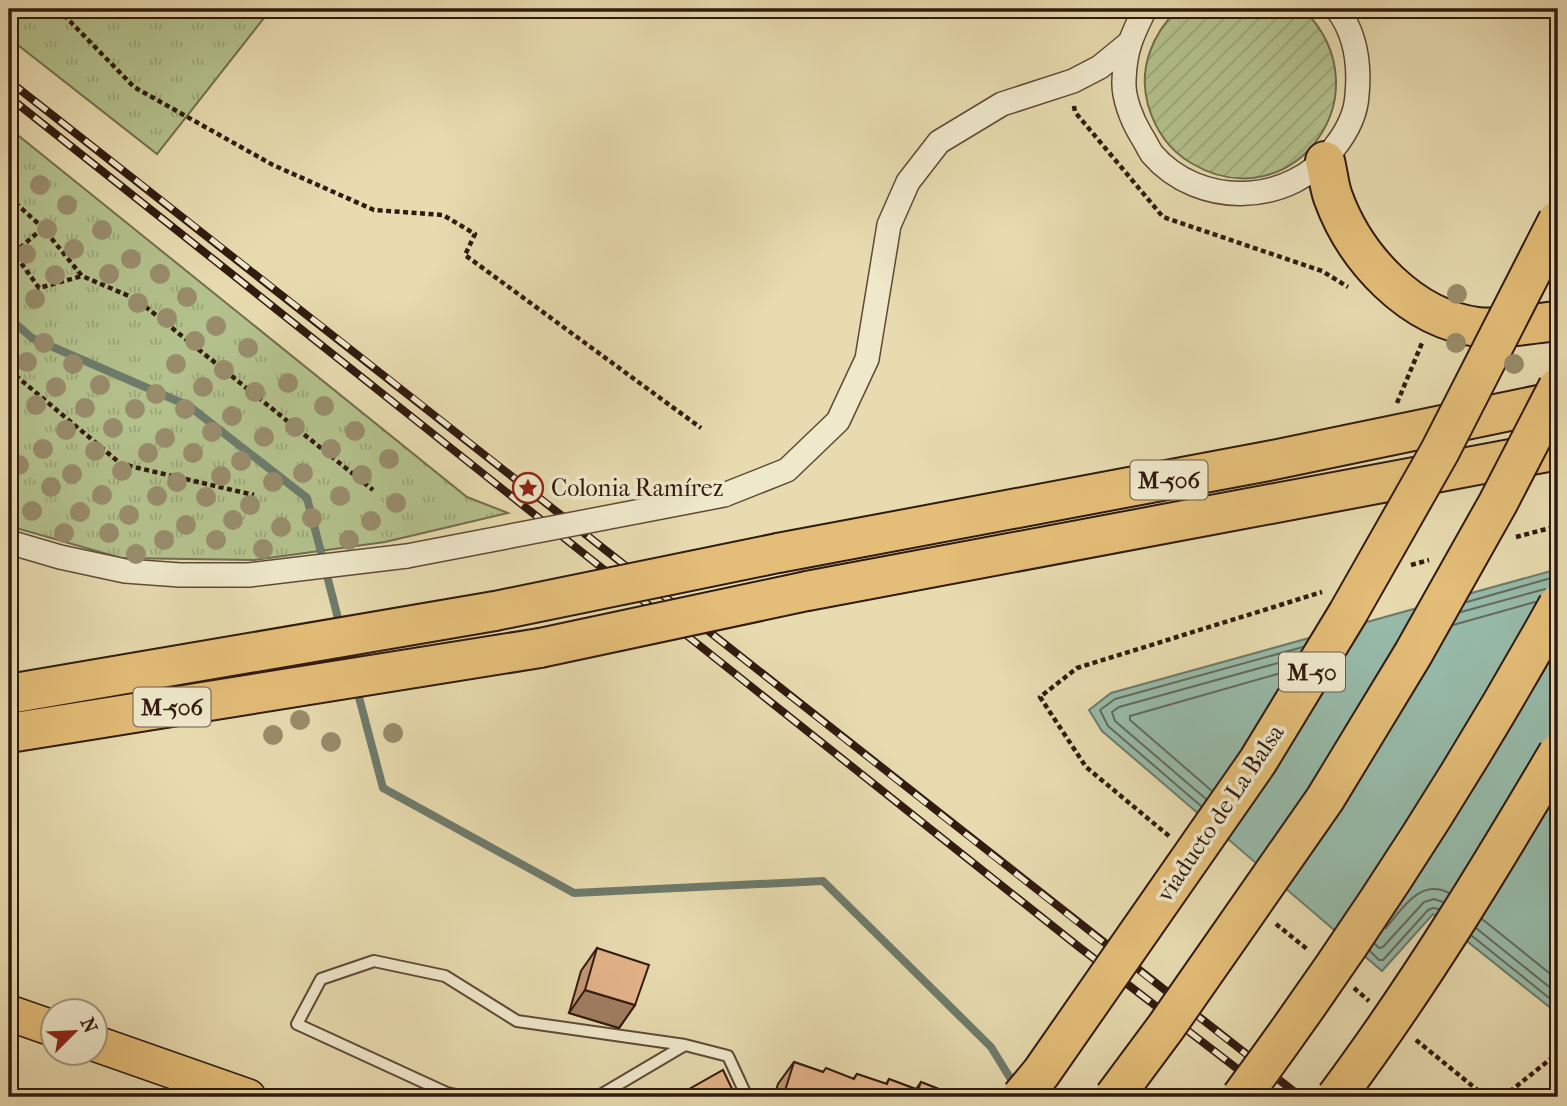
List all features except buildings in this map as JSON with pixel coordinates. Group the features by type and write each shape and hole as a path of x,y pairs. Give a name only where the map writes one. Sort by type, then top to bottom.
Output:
{"highway":[{"path":"1325,161 1333,196 1359,250 1407,298 1455,322 1480,327 1558,321"},
{"name":"viaducto de La Balsa","path":"1021,1097 1041,1073 1265,750 1348,613 1440,451 1558,220"},
{"path":"1114,1097 1325,799 1498,503 1558,387"},
{"name":"M-506","path":"15,691 495,611 778,553 1268,461 1558,401"},
{"name":"M-506","path":"9,733 540,648 807,591 1558,450"},
{"path":"1241,1097 1311,1002 1415,846 1558,605"},
{"path":"1336,1097 1369,1053 1479,886 1558,753"}],"main road":[{"path":"108,1048 248,1097"},
{"path":"108,1054 208,1097"}],"street":[{"path":"1145,9 1128,44 1124,82 1132,120 1152,153 1182,178 1218,193 1257,194 1294,183 1325,161 1345,134 1356,104 1360,71 1353,39 1353,9"},
{"path":"1337,9 1353,39"},
{"path":"9,542 60,557 125,571 180,575 249,575 407,556 724,495 787,470 838,421 867,359 889,225 908,182 939,142 1002,104 1073,81 1128,44"}],"lane":[{"path":"466,1097 447,1093 297,1024 321,979 374,961 445,976 517,1021 685,1045 727,1056 747,1097"},
{"path":"597,1097 685,1045"}],"path":[{"path":"58,9 134,87 273,165 374,210 443,215 475,234 465,255 701,428"},
{"path":"1074,112 1163,217 1322,271 1357,292"},
{"path":"9,200 43,228 82,276 136,299 373,490"},
{"path":"9,259 43,228"},
{"path":"9,249 39,288 82,276"},
{"path":"1395,407 1426,334"},
{"path":"9,370 121,464 254,495"},
{"path":"1503,1097 1558,1053"}],"green space":[{"path":"9,9 271,9 157,154 9,38"},
{"path":"1178,9 1303,9 1327,42 1336,77 1332,111 1317,140 1293,163 1263,176 1228,177 1191,163 1176,152 1164,138 1148,105 1145,92 1146,65 1154,41"},
{"path":"9,128 467,497 508,513 385,542 254,560 121,558 9,526"}],"water":[{"path":"1558,569 1558,1014 1433,914 1382,971 1102,731 1089,710 1111,693"}],"waterway":[{"path":"9,318 32,338 189,406 307,498 340,626"},
{"path":"356,686 383,788 574,893 823,881 991,1047 1015,1086"}],"railway":[{"path":"9,81 1301,1097"},
{"path":"9,97 1079,947 1274,1097"}],"place":[{"name":"Colonia Ramírez","path":"528,488"}]}
